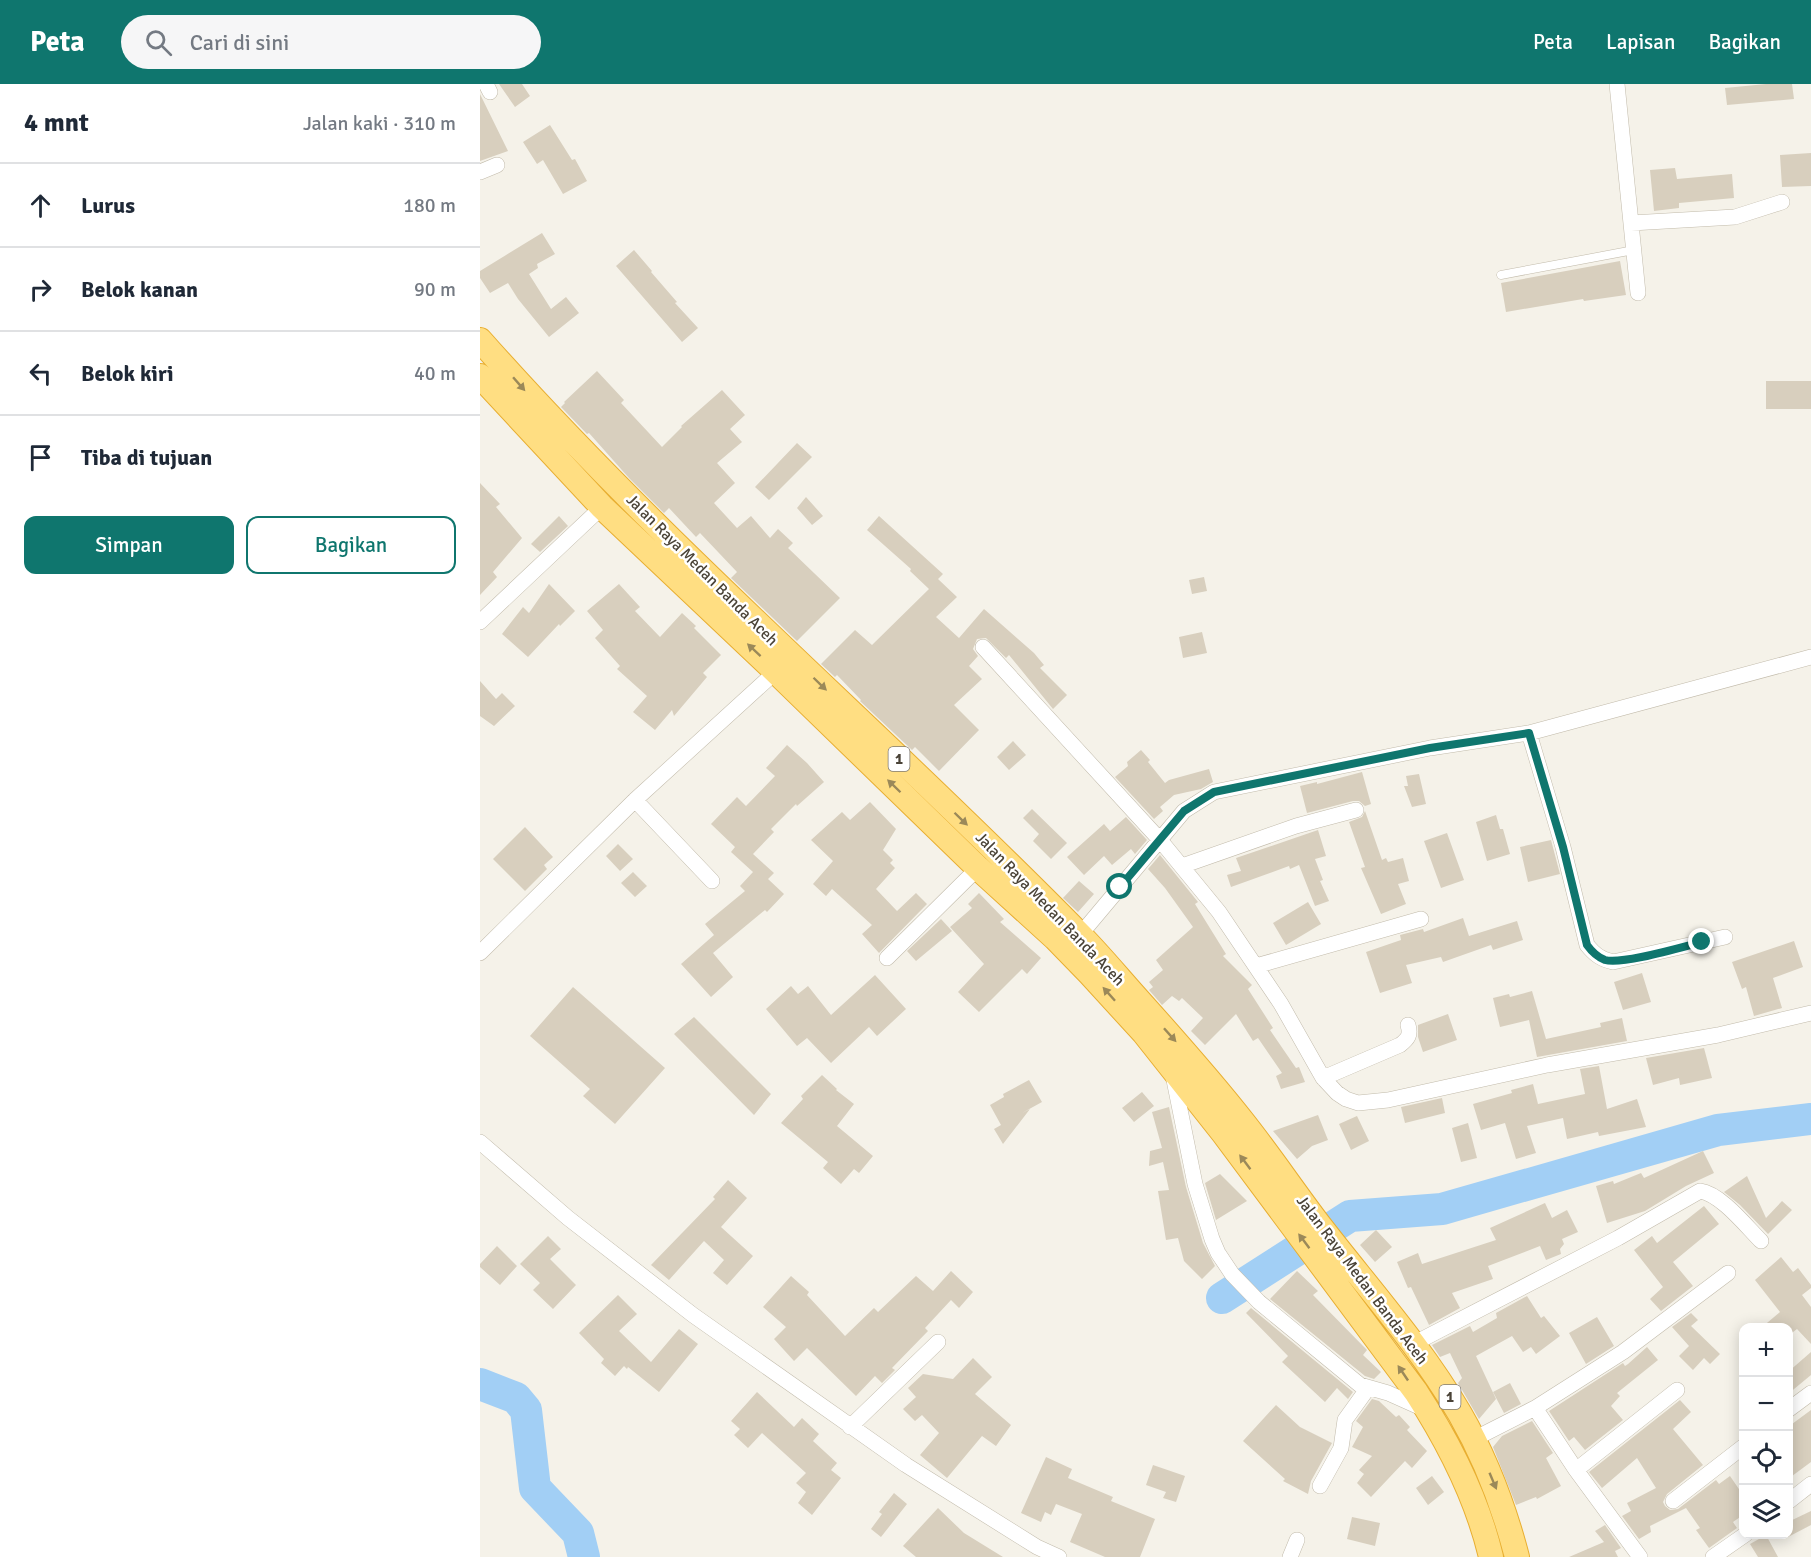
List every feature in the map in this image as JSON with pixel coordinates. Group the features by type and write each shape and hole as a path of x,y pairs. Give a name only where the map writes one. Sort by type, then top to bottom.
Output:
{"highway":[{"name":"Jalan Raya Medan Banda Aceh","path":"480,340 574,460 602,507 784,664 1080,935 1136,1011 1172,1069 1224,1134 1289,1202"},
{"name":"Jalan Raya Medan Banda Aceh","path":"480,376 574,460 784,664 978,868 1195,1063 1238,1115 1289,1202 1337,1266 1429,1412 1451,1451 1471,1495 1491,1557"},
{"name":"Jalan Raya Medan Banda Aceh","path":"1337,1266 1413,1344 1450,1398 1474,1439 1503,1505 1517,1557"}],"street":[{"path":"1617,84 1638,293"},
{"path":"480,172 497,165"},
{"path":"1631,223 1735,217 1782,202"},
{"path":"480,622 602,507"},
{"path":"983,647 1160,840 1219,912 1281,1004 1323,1078 1346,1099 1359,1103 1371,1103 1547,1065 1718,1035 1811,1013"},
{"path":"1080,935 1184,811 1214,792 1430,748 1529,733 1811,657"},
{"path":"480,953 635,800 784,664"},
{"path":"1529,733 1563,847 1587,945 1592,952 1598,957 1613,962 1725,937"},
{"path":"635,800 712,881"},
{"path":"1182,866 1296,826 1356,810"},
{"path":"886,958 978,868"},
{"path":"1256,966 1421,919"},
{"path":"1323,1078 1400,1045 1410,1032 1408,1025"},
{"path":"1172,1069 1195,1184 1212,1239 1232,1274 1259,1302 1354,1381 1368,1388 1388,1393 1429,1412"},
{"path":"480,1142 568,1218 693,1315 906,1465 1037,1547 1059,1557"},
{"path":"1413,1344 1618,1238 1700,1191 1720,1201 1761,1241"},
{"path":"1474,1439 1535,1408 1623,1352 1728,1273"},
{"path":"850,1427 938,1342"},
{"path":"1320,1486 1341,1448 1345,1420 1368,1388"},
{"path":"1576,1470 1677,1390"},
{"path":"1793,1406 1811,1393"},
{"path":"1535,1408 1576,1470 1640,1557"},
{"path":"1673,1501 1739,1449"},
{"path":"1793,1498 1811,1484"},
{"path":"1713,1557 1739,1539"},
{"path":"1290,1557 1297,1540"}],"lane":[{"path":"1501,275 1634,250"}],"building":[{"path":"499,84 522,84 530,96 515,107"},
{"path":"1792,84 1794,99 1727,105 1725,88"},
{"path":"480,94 508,151 480,161"},
{"path":"550,125 572,160 575,159 587,181 563,194 543,160 537,164 523,142"},
{"path":"1811,153 1811,186 1782,187 1780,155"},
{"path":"1675,168 1677,179 1732,174 1734,198 1679,203 1679,208 1654,211 1650,170"},
{"path":"542,233 555,254 537,264 538,268 529,274 551,309 566,297 579,313 549,337 508,283 490,293 480,278 480,271"},
{"path":"634,250 677,302 675,303 698,328 682,342 616,266"},
{"path":"1620,261 1626,295 1584,301 1583,299 1506,312 1501,283"},
{"path":"597,371 624,400 621,403 662,447 681,426 722,390 745,415 730,429 742,442 717,463 735,483 714,503 737,528 751,516 770,538 778,529 793,543 788,548 840,598 797,641 731,578 737,572 700,533 696,537 669,508 664,513 589,433 587,434 561,407"},
{"path":"1766,381 1811,381 1811,409 1766,409"},
{"path":"797,443 812,457 769,500 755,487"},
{"path":"480,483 500,504 496,507 522,538 493,572 497,577 480,595"},
{"path":"806,497 823,516 812,525 797,508"},
{"path":"559,516 568,526 540,552 531,544"},
{"path":"879,516 943,574 938,579 957,597 936,617 959,638 984,609 1034,653 1044,665 1040,668 1067,695 1053,709 1009,655 1006,658 986,638 977,639 973,649 978,656 969,666 982,679 954,705 979,730 939,771 915,747 912,750 860,701 837,675 835,677 821,664 855,630 872,645 929,589 910,571 911,569 867,530"},
{"path":"1204,577 1207,591 1192,594 1189,580"},
{"path":"549,584 575,611 560,626 559,624 528,657 502,634 523,607 529,613"},
{"path":"619,584 640,607 635,611 660,637 682,613 721,655 703,673 707,677 674,716 672,710 655,730 633,712 647,696 617,669 620,666 595,638 603,630 587,611"},
{"path":"1202,632 1207,653 1183,658 1179,637"},
{"path":"480,681 496,699 502,693 515,706 494,726 480,716"},
{"path":"1013,741 1026,755 1009,770 997,757"},
{"path":"787,745 824,782 797,806 796,804 771,829 774,832 753,854 774,873 768,879 784,894 767,912 765,910 713,953 733,977 711,997 681,964 714,935 705,924 745,891 740,886 753,872 731,852 735,847 711,824 737,797 746,806 775,776 766,768"},
{"path":"1141,750 1165,783 1209,769 1213,782 1201,789 1174,795 1160,807 1163,811 1154,819 1115,777"},
{"path":"1362,772 1371,804 1365,806 1359,801 1353,801 1307,813 1300,786"},
{"path":"1419,774 1426,804 1412,807 1404,786 1408,786 1406,776"},
{"path":"870,802 896,829 883,850 893,860 890,863 895,868 876,889 897,911 916,893 927,904 879,953 862,934 872,925 832,889 826,896 813,884 833,861 811,840 842,812 850,820"},
{"path":"1032,809 1067,843 1051,859 1033,841 1039,834 1023,818"},
{"path":"1365,811 1382,860 1386,858 1388,862 1403,858 1409,881 1398,884 1406,904 1381,914 1361,868 1365,867 1349,822 1362,817"},
{"path":"1496,815 1500,829 1503,829 1510,854 1487,861 1476,822"},
{"path":"1126,817 1147,840 1135,854 1131,849 1112,865 1104,856 1084,875 1067,857 1104,824 1110,831"},
{"path":"525,827 553,857 544,865 547,869 525,891 493,859"},
{"path":"1318,830 1326,856 1315,859 1323,880 1320,881 1329,901 1315,906 1299,865 1290,869 1289,866 1231,887 1227,875 1241,871 1236,858"},
{"path":"1447,833 1464,880 1441,888 1424,841"},
{"path":"1551,840 1560,874 1528,882 1520,847"},
{"path":"618,844 633,859 620,871 606,856"},
{"path":"1160,855 1198,902 1195,904 1226,954 1223,956 1252,985 1248,989 1273,1028 1270,1030 1296,1068 1299,1067 1305,1082 1281,1089 1276,1076 1282,1073 1258,1038 1253,1041 1236,1014 1205,1045 1191,1031 1203,1018 1182,998 1179,1001 1172,996 1162,1005 1149,990 1153,987 1149,982 1163,970 1156,960 1193,927 1148,869"},
{"path":"633,872 647,886 635,897 621,883"},
{"path":"1079,881 1094,894 1078,912 1063,898"},
{"path":"979,893 1004,919 1000,922 1041,958 1027,974 1022,969 979,1012 958,992 984,964 950,927 972,908 968,904"},
{"path":"1308,902 1321,924 1286,945 1273,923"},
{"path":"1463,918 1469,936 1517,921 1523,940 1493,950 1491,945 1443,962 1441,957 1406,965 1412,983 1380,993 1366,952 1401,940 1400,935 1423,929 1424,932"},
{"path":"941,919 952,931 916,961 907,951"},
{"path":"1794,941 1803,967 1773,978 1782,1008 1754,1016 1746,987 1742,989 1732,962"},
{"path":"1642,973 1651,1002 1623,1010 1614,982"},
{"path":"875,975 906,1009 877,1036 869,1027 831,1063 807,1038 797,1046 766,1009 791,986 798,994 808,986 831,1015"},
{"path":"573,987 665,1068 615,1124 583,1096 590,1089 530,1036"},
{"path":"1532,991 1546,1039 1601,1027 1600,1023 1622,1018 1627,1041 1537,1057 1529,1020 1500,1027 1493,998 1509,994 1510,997"},
{"path":"1448,1014 1457,1040 1423,1052 1418,1037 1418,1025"},
{"path":"694,1017 771,1094 754,1115 674,1034"},
{"path":"1704,1048 1712,1078 1680,1085 1679,1078 1653,1085 1646,1058"},
{"path":"1599,1066 1607,1109 1637,1099 1646,1127 1599,1136 1598,1132 1567,1139 1563,1118 1527,1126 1536,1153 1516,1159 1505,1123 1481,1130 1473,1104 1512,1093 1511,1090 1533,1084 1538,1104 1585,1094 1580,1069"},
{"path":"822,1075 854,1104 837,1126 873,1156 859,1173 854,1169 841,1184 823,1168 828,1162 781,1123 803,1099 801,1096"},
{"path":"1029,1080 1042,1102 1022,1113 1030,1109 1003,1144 994,1129 1001,1125 990,1105 1004,1097 1003,1094"},
{"path":"1142,1092 1154,1106 1134,1122 1122,1108"},
{"path":"1442,1098 1445,1113 1405,1123 1401,1107"},
{"path":"1169,1107 1186,1187 1203,1243 1215,1266 1202,1279 1184,1261 1178,1238 1166,1240 1158,1191 1169,1190 1163,1162 1149,1166 1150,1151 1162,1148 1152,1112"},
{"path":"1318,1115 1328,1140 1312,1146 1297,1159 1273,1131"},
{"path":"1357,1116 1369,1141 1351,1150 1339,1124"},
{"path":"1468,1123 1477,1158 1461,1162 1452,1128"},
{"path":"1703,1151 1714,1173 1686,1186 1645,1211 1607,1223 1596,1186 1613,1181 1614,1184 1641,1173 1644,1178"},
{"path":"1220,1174 1247,1201 1216,1220 1205,1183"},
{"path":"1747,1176 1766,1218 1782,1201 1792,1210 1768,1234 1724,1192"},
{"path":"728,1180 747,1198 721,1227 753,1256 727,1285 713,1273 724,1260 704,1241 669,1280 651,1265 715,1199 713,1197"},
{"path":"1545,1203 1552,1218 1567,1210 1578,1232 1562,1239 1564,1244 1560,1249 1561,1254 1546,1260 1540,1246 1488,1266 1493,1279 1452,1293 1460,1308 1429,1325 1411,1287 1408,1288 1397,1262 1418,1253 1422,1264 1496,1240 1490,1228"},
{"path":"1704,1206 1719,1224 1673,1262 1693,1286 1661,1311 1650,1299 1663,1287 1634,1250 1652,1236 1657,1243"},
{"path":"1376,1230 1392,1247 1375,1262 1360,1245"},
{"path":"548,1236 561,1249 550,1259 576,1285 553,1309 533,1290 540,1283 520,1264"},
{"path":"497,1246 517,1266 500,1285 480,1267 480,1264"},
{"path":"1781,1257 1793,1272 1798,1268 1811,1285 1811,1288 1802,1295 1811,1307 1811,1344 1797,1329 1793,1332 1793,1323 1767,1323 1780,1312 1755,1280"},
{"path":"951,1271 973,1292 959,1308 951,1300 925,1328 928,1331 892,1368 895,1370 882,1383 875,1376 856,1396 807,1348 794,1361 774,1339 786,1327 763,1307 791,1276 809,1292 807,1295 845,1336 874,1308 878,1312 916,1276 933,1291"},
{"path":"1297,1271 1318,1291 1313,1295 1367,1350 1363,1355 1381,1372 1374,1379 1365,1376 1270,1299"},
{"path":"618,1295 637,1314 619,1331 651,1362 679,1329 698,1344 659,1392 628,1367 627,1369 624,1366 615,1376 601,1363 604,1359 579,1333"},
{"path":"1527,1296 1541,1318 1544,1316 1560,1336 1536,1354 1531,1347 1523,1352 1512,1336 1476,1356 1496,1399 1479,1419 1458,1383 1462,1378 1450,1353 1440,1357 1432,1345 1470,1326 1473,1332 1497,1318 1496,1313"},
{"path":"1251,1308 1353,1392 1348,1399 1337,1388 1325,1402 1282,1362 1288,1356 1246,1313"},
{"path":"1691,1313 1698,1320 1691,1326 1720,1354 1710,1364 1704,1358 1693,1370 1679,1356 1689,1346 1672,1327"},
{"path":"1597,1317 1614,1346 1586,1364 1569,1333"},
{"path":"1647,1347 1658,1360 1617,1393 1620,1396 1611,1406 1623,1420 1585,1450 1574,1437 1569,1441 1549,1411 1623,1363 1625,1366"},
{"path":"1811,1352 1811,1375 1793,1390 1793,1368"},
{"path":"973,1358 992,1377 975,1394 1011,1425 996,1446 982,1436 947,1478 920,1455 939,1433 922,1415 915,1421 903,1409 916,1397 908,1388 923,1374 953,1379"},
{"path":"1510,1383 1521,1404 1504,1413 1493,1392"},
{"path":"757,1392 794,1427 802,1418 819,1434 813,1441 837,1463 831,1470 841,1478 812,1515 798,1503 806,1492 796,1483 806,1473 762,1433 748,1448 734,1435 740,1429 731,1421"},
{"path":"1372,1399 1379,1401 1396,1417 1399,1415 1410,1427 1407,1430 1427,1451 1412,1468 1405,1461 1371,1497 1357,1483 1364,1474 1359,1470 1372,1456 1352,1447 1363,1427 1356,1421"},
{"path":"1680,1400 1691,1412 1673,1429 1703,1465 1667,1494 1663,1502 1670,1510 1678,1509 1716,1480 1719,1484 1730,1476 1739,1489 1739,1518 1733,1522 1737,1528 1709,1548 1696,1530 1700,1528 1686,1508 1650,1526 1651,1532 1639,1539 1622,1516 1631,1511 1627,1503 1656,1488 1637,1458 1602,1488 1589,1472"},
{"path":"1276,1405 1300,1427 1332,1443 1311,1481 1308,1494 1283,1481 1285,1479 1243,1441"},
{"path":"1811,1410 1811,1462 1793,1475 1793,1431 1793,1423"},
{"path":"1532,1421 1553,1453 1546,1458 1561,1486 1537,1499 1536,1497 1516,1505 1493,1447 1502,1436"},
{"path":"1046,1457 1072,1469 1068,1478 1113,1497 1111,1501 1155,1519 1140,1557 1105,1557 1070,1542 1082,1514 1056,1504 1051,1515 1045,1512 1041,1522 1021,1513"},
{"path":"1153,1465 1185,1476 1176,1502 1163,1498 1166,1492 1146,1485"},
{"path":"1432,1476 1444,1492 1428,1505 1416,1488"},
{"path":"894,1493 907,1504 881,1537 871,1529 882,1514 879,1512"},
{"path":"938,1508 964,1533 1003,1557 916,1557 903,1546"},
{"path":"1811,1511 1811,1525 1793,1534 1793,1520"},
{"path":"1352,1517 1380,1523 1375,1546 1347,1539"},
{"path":"1605,1525 1621,1548 1615,1551 1618,1557 1569,1557 1604,1542 1595,1531"},
{"path":"1759,1539 1768,1539 1778,1557 1758,1557 1750,1544"}],"waterway":[{"path":"1222,1298 1350,1216 1442,1209 1718,1130 1811,1119"},
{"path":"480,1384 516,1398 526,1410 535,1488 578,1533 584,1557"}],"route":[{"path":"1120,887 1184,811 1214,792 1430,748 1529,733 1563,847 1587,945 1592,952 1598,957 1613,962 1702,942"}]}
